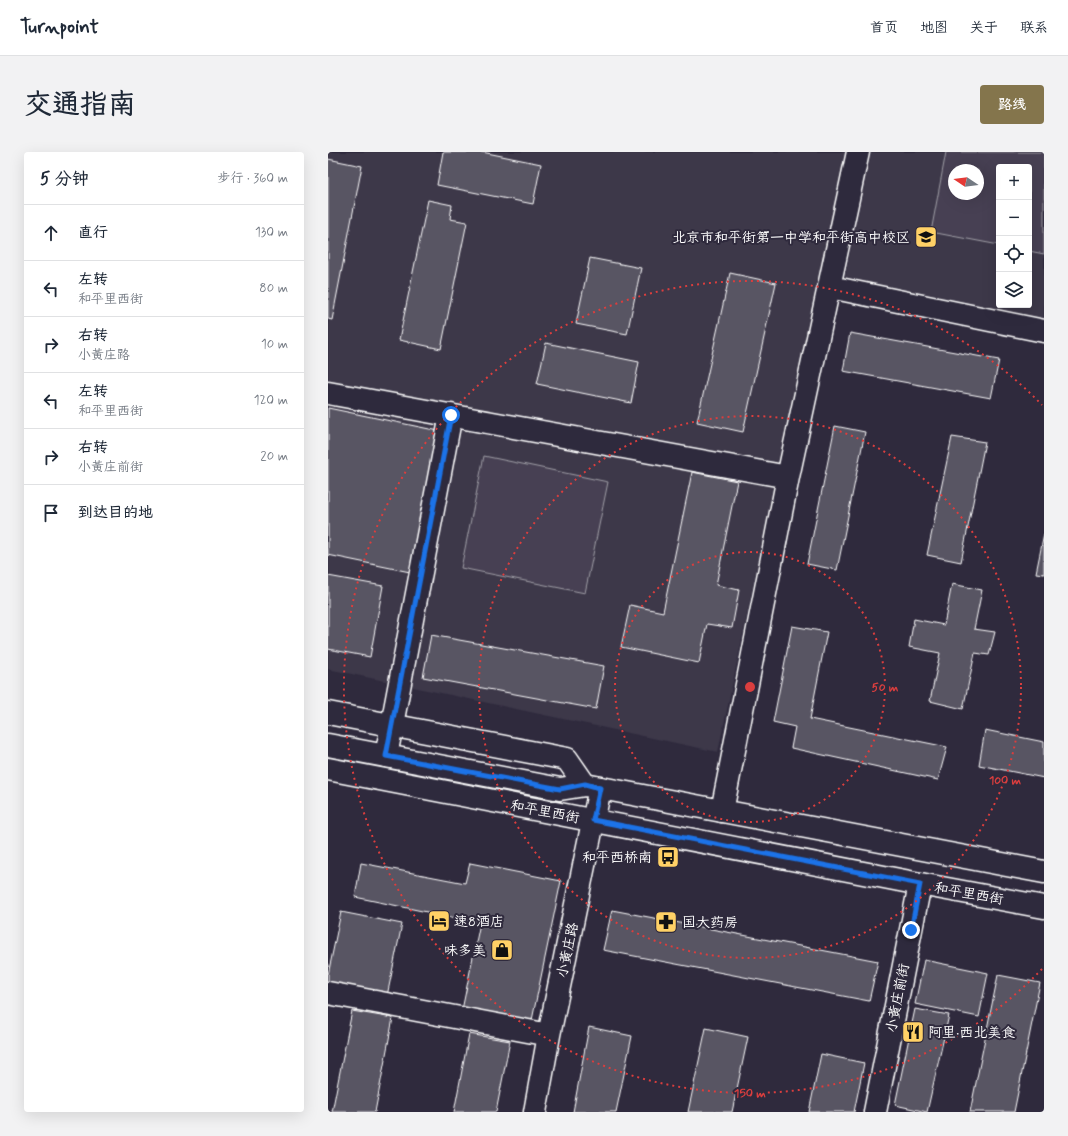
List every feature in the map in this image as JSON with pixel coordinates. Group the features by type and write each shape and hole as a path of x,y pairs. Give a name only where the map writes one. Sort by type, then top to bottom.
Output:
{"street":[{"path":"722,811 788,477 858,152"},
{"path":"830,286 1044,331"},
{"path":"328,393 788,477"},
{"path":"386,756 451,415"},
{"path":"328,713 567,759 592,786"},
{"name":"和平里西街","path":"328,745 560,789 592,786 1044,872"},
{"name":"和平里西街","path":"328,769 1044,907"},
{"name":"小黄庄路","path":"535,1112 549,1035 593,820 592,786"},
{"name":"小黄庄前街","path":"875,1112 920,884"},
{"path":"328,993 549,1035"}],"shaded area":[{"path":"328,152 846,152 718,752 328,669"},
{"name":"北京市和平街第一中学和平街高中校区","path":"871,152 1044,152 1044,321 844,280"},
{"path":"946,152 1044,152 1044,254 1032,252 1032,164 996,164 996,244 931,232"},
{"path":"484,456 608,482 585,593 461,568"}],"building":[{"path":"443,152 482,152 541,164 533,204 437,185"},
{"path":"328,159 362,166 332,320 328,319"},
{"path":"428,200 452,205 450,219 467,222 441,349 399,340"},
{"path":"590,258 641,268 627,334 576,324"},
{"path":"730,273 776,283 743,432 697,422"},
{"path":"850,333 999,360 991,398 843,371"},
{"path":"546,343 639,362 631,403 537,384"},
{"path":"328,408 439,431 410,572 328,555"},
{"path":"835,426 865,432 837,570 807,564"},
{"path":"952,437 985,442 961,562 927,555"},
{"path":"692,472 737,481 716,585 739,590 732,628 707,624 699,663 621,647 630,605 663,612"},
{"path":"1044,534 1044,574 1036,573"},
{"path":"328,576 383,586 370,657 328,649"},
{"path":"952,584 982,590 974,629 995,632 989,655 975,653 963,709 930,701 940,653 909,647 914,619 944,625"},
{"path":"792,626 827,632 810,719 947,747 938,780 791,748 795,727 773,722"},
{"path":"431,635 604,666 596,709 423,677"},
{"path":"985,730 1044,742 1044,778 979,765"},
{"path":"361,863 465,883 470,863 561,881 531,1025 462,1010 480,923 355,897"},
{"path":"612,910 878,961 869,1001 603,950"},
{"path":"341,912 402,924 387,996 328,985 328,975"},
{"path":"924,960 988,973 979,1017 915,1004"},
{"path":"998,975 1040,983 1014,1112 970,1112"},
{"path":"915,1009 949,1015 927,1112 895,1105"},
{"path":"352,1011 393,1018 375,1112 332,1112"},
{"path":"589,1027 632,1036 616,1112 573,1112"},
{"path":"706,1028 748,1037 732,1112 688,1112"},
{"path":"469,1034 510,1041 496,1112 454,1112"},
{"path":"821,1054 864,1063 854,1112 809,1112"}],"place":[{"name":"北京市和平街第一中学和平街高中校区","path":"926,237"},
{"name":"和平西桥南","path":"668,857"},
{"name":"速8酒店","path":"439,921"},
{"name":"国大药房","path":"666,922"},
{"name":"味多美","path":"502,950"},
{"name":"阿里·西北美食","path":"913,1032"}],"route":[{"path":"451,415 386,756 560,789 585,784 600,788 593,820 920,884 911,930"}]}
